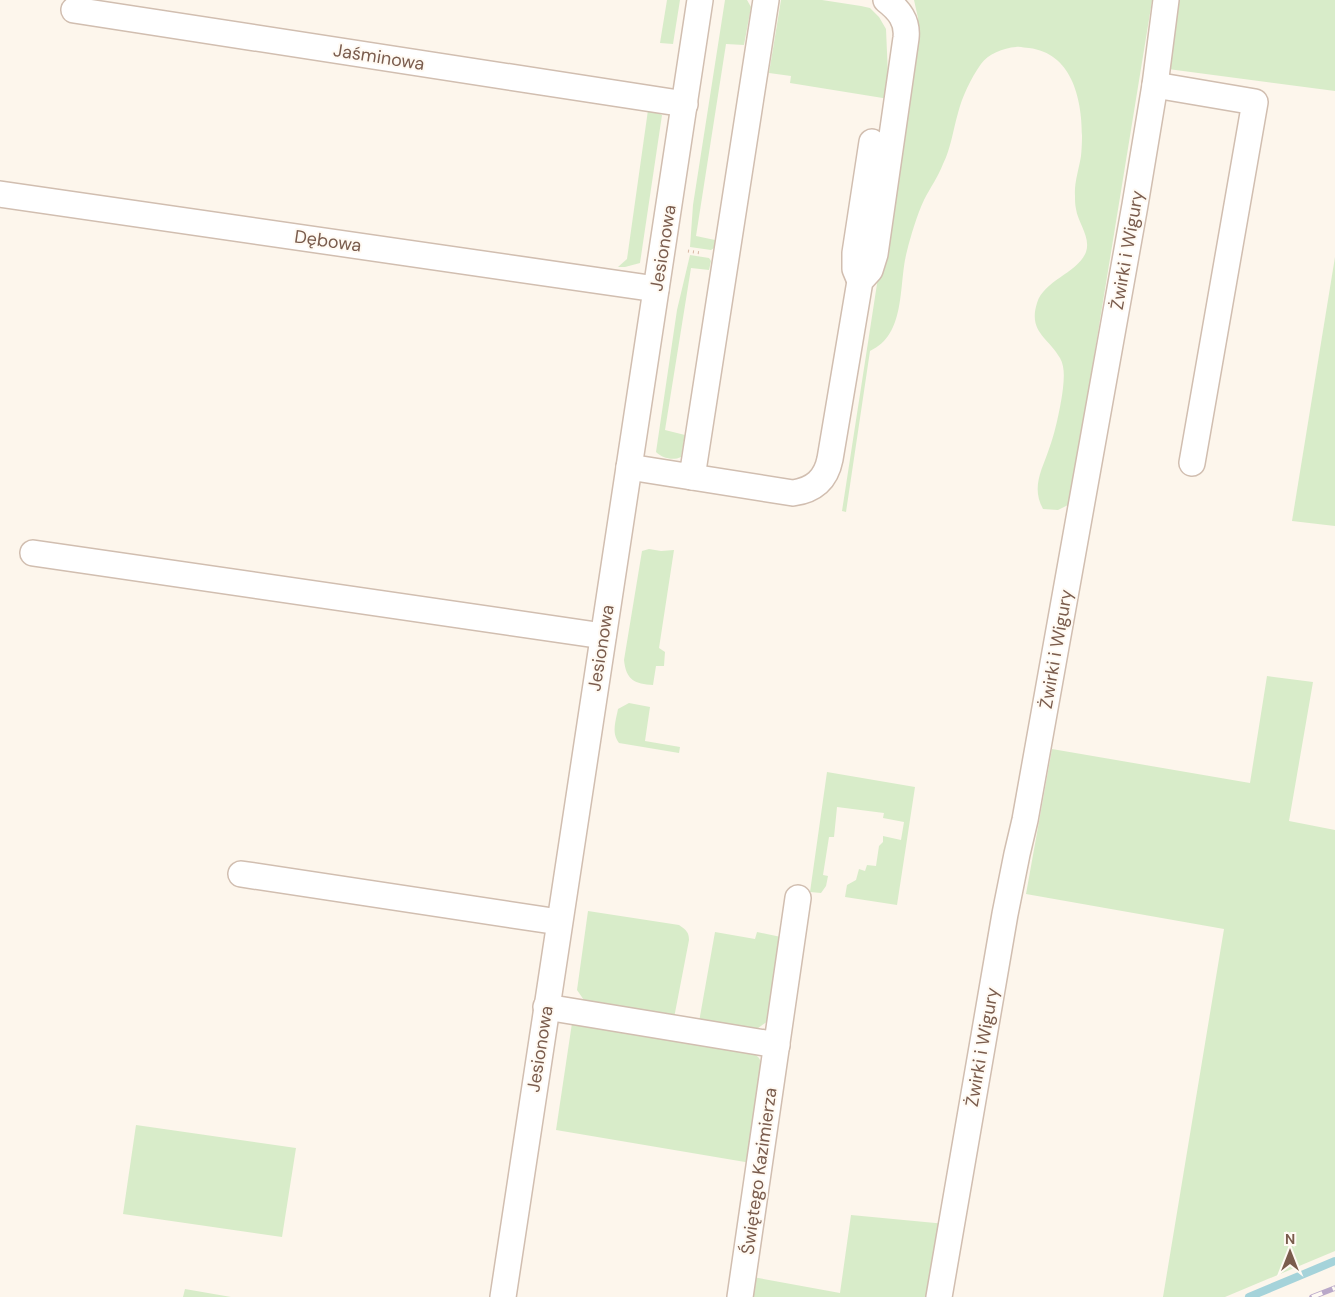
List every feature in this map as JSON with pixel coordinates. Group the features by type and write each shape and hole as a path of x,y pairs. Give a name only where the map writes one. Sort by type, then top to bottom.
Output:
{"street":[{"name":"Jesionowa","path":"503,1297 700,0"},
{"path":"692,477 766,0"},
{"path":"860,281 870,270 875,254 907,34 902,14 886,0"},
{"name":"Żwirki i Wigury","path":"940,1297 1016,854 1025,820 1155,85 1166,0"},
{"name":"Jaśminowa","path":"74,10 684,104"},
{"path":"1155,85 1255,102 1192,463"},
{"path":"629,467 793,493 808,489 820,481 826,474 829,467 860,281 856,269 855,253 872,142"},
{"name":"Dębowa","path":"0,194 656,290"},
{"path":"33,553 603,636"},
{"path":"241,874 559,922"},
{"name":"Świętego Kazimierza","path":"740,1297 798,898"},
{"path":"546,1007 777,1045"}],"green space":[{"path":"667,0 680,0 673,44 660,43"},
{"path":"725,0 747,0 751,7 744,45 726,44 696,236 715,240 714,248 711,250 690,247 693,205"},
{"path":"781,0 822,0 870,8 879,17 886,29 889,99 790,83 791,76 769,73"},
{"path":"914,0 1159,0 1152,1 1070,504 1058,510 1043,509 1038,486 1061,403 1064,376 1062,361 1037,328 1035,313 1037,303 1046,288 1076,266 1086,252 1087,241 1077,214 1075,201 1075,186 1081,156 1082,123 1075,89 1068,74 1059,62 1046,53 1019,47 996,52 984,60 964,94 946,158 924,200 912,232 904,264 896,321 882,343 870,351 846,512 842,511 918,18"},
{"path":"1177,0 1335,0 1335,91 1168,69"},
{"path":"648,110 662,115 640,263 618,267 627,259"},
{"path":"690,255 709,258 711,261 709,270 691,268 665,430 685,435 681,457 671,459 656,452 677,310"},
{"path":"1335,257 1335,526 1292,521"},
{"path":"649,549 661,551 674,550 659,648 665,652 664,666 656,666 653,685 632,680 625,667 624,660 642,551"},
{"path":"1267,676 1313,682 1289,821 1335,830 1335,1251 1225,1297 1163,1297 1224,929 1026,894 1052,749 1250,783"},
{"path":"629,703 650,707 645,741 680,747 679,753 619,743 615,735 618,709"},
{"path":"827,772 915,787 897,905 845,897 847,885 856,880 859,869 865,871 867,865 876,866 879,846 883,842 883,836 901,840 904,822 883,818 884,813 837,807 834,837 829,837 823,875 828,876 826,886 821,893 810,892"},
{"path":"588,911 679,925 687,931 689,940 674,1018 586,1003 577,990"},
{"path":"715,932 755,939 757,932 781,937 768,1021 754,1031 699,1022"},
{"path":"572,1023 753,1052 761,1062 751,1163 556,1130"},
{"path":"136,1125 296,1148 282,1237 123,1214"},
{"path":"851,1215 946,1224 932,1297 750,1297 753,1277 840,1293"},
{"path":"185,1289 231,1297 183,1297"}],"waterway":[{"path":"1249,1297 1335,1261"}],"railway":[{"path":"1312,1297 1335,1288"}]}
